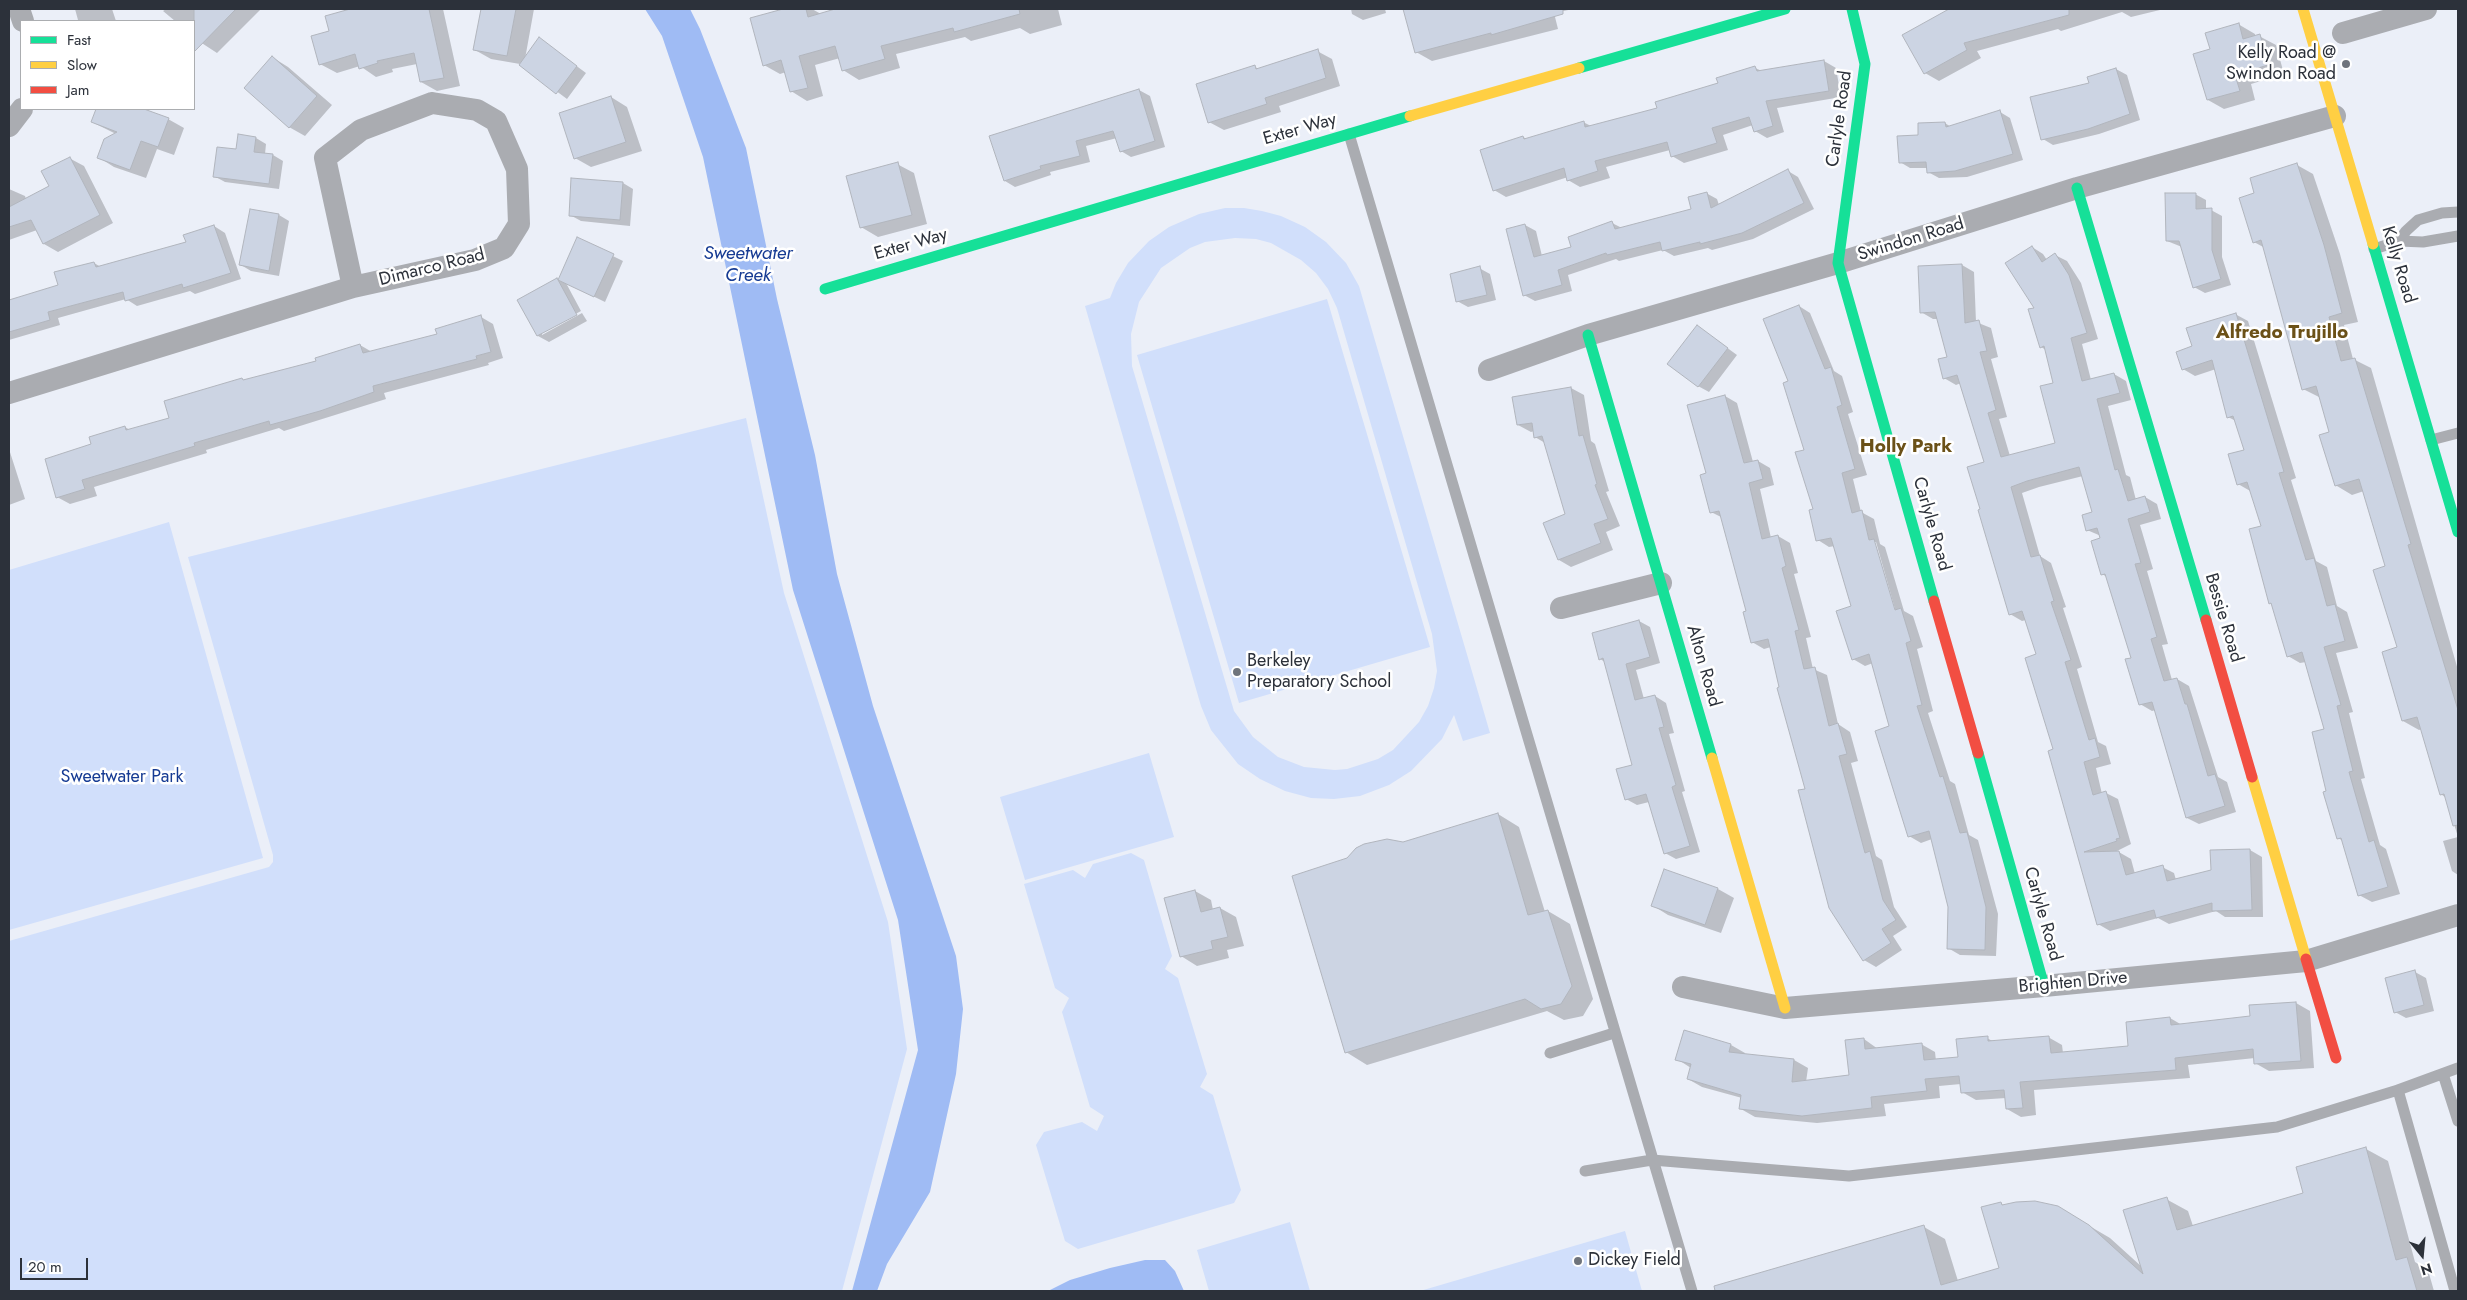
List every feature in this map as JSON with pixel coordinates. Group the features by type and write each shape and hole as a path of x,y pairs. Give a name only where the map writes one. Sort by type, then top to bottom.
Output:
{"street":[{"name":"Exter Way","path":"825,289 1349,134 1785,9"},
{"name":"Carlyle Road","path":"1852,9 1865,64 1838,263 2044,986"},
{"name":"Kelly Road","path":"2303,9 2458,532"},
{"path":"2355,23 2426,9"},
{"name":"Dimarco Road","path":"9,393 353,287 475,260 504,248 519,224 518,169 496,121 477,110 432,104 361,130 325,158 353,287"},
{"path":"9,126 21,110"},
{"name":"Swindon Road","path":"1489,370 1588,335 1838,263 2077,188 2335,116"},
{"name":"Bessie Road","path":"2077,188 2336,1058"},
{"name":"Alton Road","path":"1588,335 1785,1008"},
{"path":"1561,608 1661,583"},
{"name":"Brighten Drive","path":"1683,987 1785,1008 2044,986 2306,961 2458,915"}],"lane":[{"path":"1349,134 1692,1291"},
{"path":"2399,241 2406,231 2418,220 2442,213 2458,212"},
{"path":"2374,249 2399,241 2423,242 2458,236"},
{"path":"2431,440 2458,432"},
{"path":"1550,1053 1614,1033"},
{"path":"1585,1171 1652,1160 1849,1176 2277,1127 2398,1090 2458,1068"},
{"path":"2443,1074 2458,1121"},
{"path":"2398,1090 2455,1291"}],"green space":[{"path":"1225,208 1244,208 1281,216 1305,227 1326,242 1346,263 1359,286 1490,733 1463,741 1454,715 1442,739 1411,771 1389,785 1360,796 1334,799 1311,798 1285,791 1260,779 1238,764 1211,730 1201,706 1085,306 1110,298 1116,283 1128,263 1149,241 1169,227 1199,214","holes":["1235,238 1256,239 1271,243 1301,260 1316,273 1328,289 1337,308 1432,634 1437,671 1428,706 1419,722 1393,750 1378,759 1347,769 1335,770 1304,767 1278,757 1253,737 1234,711 1132,366 1131,334 1139,302 1161,268 1190,248 1205,242"]},
{"path":"1327,299 1430,647 1239,703 1137,355"},
{"path":"746,418 784,593 888,922 907,1049 842,1291 9,1291 9,941 269,867 273,862 273,855 188,557"},
{"name":"Sweetwater Park","path":"169,522 263,858 9,930 9,570"},
{"path":"1149,753 1174,837 1025,880 1000,797"},
{"path":"1131,853 1144,860 1172,956 1165,969 1178,978 1207,1074 1200,1087 1213,1095 1241,1190 1234,1203 1078,1249 1065,1241 1036,1145 1044,1132 1082,1122 1097,1131 1104,1116 1090,1107 1062,1012 1069,998 1055,988 1024,884 1073,870 1085,878 1093,864"},
{"path":"1290,1222 1310,1291 1209,1291 1197,1250"},
{"name":"Dickey Field","path":"1625,1231 1642,1291 1420,1291"}],"water":[{"name":"Sweetwater Creek","path":"645,9 690,9 700,29 746,148 777,299 815,455 837,574 873,706 956,956 963,1009 956,1074 930,1192 887,1264 877,1291 852,1291 918,1050 898,920 793,590 703,157 662,36"},
{"path":"1145,1260 1165,1260 1175,1271 1184,1291 1048,1291 1070,1280"}],"building":[{"path":"194,9 236,9 195,51"},
{"path":"350,9 429,9 444,78 420,82 414,53 377,61 378,63 359,69 355,54 319,65 311,36 329,31 325,16"},
{"path":"481,9 516,9 507,56 473,50"},
{"path":"783,9 806,9 808,17 835,9 1019,9 1020,14 954,32 953,28 881,46 885,59 842,71 835,46 799,56 808,88 790,92 781,60 763,66 750,18"},
{"path":"1403,9 1563,9 1563,14 1491,35 1491,33 1415,53"},
{"path":"1949,9 2069,9 2069,15 1964,43 1967,50 1924,74 1902,35"},
{"path":"2239,23 2243,39 2260,34 2268,65 2235,75 2240,91 2207,100 2193,54 2210,49 2205,33"},
{"path":"539,37 577,66 556,94 519,65"},
{"path":"1318,49 1326,78 1265,98 1267,104 1208,123 1196,84 1255,65 1256,69"},
{"path":"272,56 317,96 289,128 244,88"},
{"path":"1824,60 1829,91 1766,101 1773,126 1754,132 1749,117 1712,128 1717,143 1671,157 1667,142 1595,161 1598,171 1567,181 1564,168 1493,191 1480,150 1523,136 1524,139 1584,121 1585,127 1657,108 1655,102 1718,83 1716,78 1755,66 1757,71"},
{"path":"2116,68 2130,114 2088,129 2041,140 2030,97 2089,83 2087,77"},
{"path":"1139,89 1155,141 1120,152 1113,131 1076,141 1080,156 1040,166 1041,169 1004,181 989,136"},
{"path":"611,96 626,142 574,159 559,113"},
{"path":"96,110 147,110 169,118 158,147 141,141 130,170 97,158 104,139 117,132 91,122"},
{"path":"2000,110 2013,154 1955,171 1927,173 1926,162 1899,163 1897,136 1918,135 1918,123 1945,122 1946,127"},
{"path":"238,134 256,137 254,152 273,154 269,184 213,177 217,147 236,149"},
{"path":"70,157 100,215 43,244 31,220 9,227 9,207 49,186 41,171"},
{"path":"898,162 912,215 860,228 846,176"},
{"path":"2297,163 2324,245 2342,313 2329,317 2341,361 2355,358 2411,544 2408,545 2458,710 2458,825 2453,826 2444,794 2440,795 2417,717 2402,721 2382,652 2397,647 2373,570 2385,566 2359,479 2335,486 2319,435 2329,432 2316,386 2302,390 2261,240 2253,243 2239,198 2254,193 2250,178"},
{"path":"1788,169 1804,203 1742,233 1700,244 1700,242 1662,251 1660,242 1607,255 1606,253 1558,270 1562,285 1523,296 1506,229 1525,224 1534,257 1571,247 1568,237 1612,221 1615,229 1691,209 1688,197 1707,192 1711,208"},
{"path":"571,178 623,182 620,220 569,216"},
{"path":"2165,193 2196,193 2196,209 2212,208 2212,250 2221,279 2193,288 2179,241 2166,241"},
{"path":"250,209 279,214 269,271 239,265"},
{"path":"214,225 231,273 183,288 182,284 125,301 123,292 48,312 50,320 9,332 9,300 58,285 54,272 94,262 96,267 186,242 183,235"},
{"path":"577,237 614,254 594,297 558,280"},
{"path":"2032,246 2042,262 2055,253 2069,275 2087,333 2071,338 2082,381 2114,373 2120,393 2097,399 2115,470 2118,469 2128,501 2145,496 2150,512 2128,519 2141,563 2135,564 2157,637 2151,639 2164,681 2177,678 2185,704 2187,704 2208,776 2215,774 2225,806 2186,818 2152,702 2139,705 2125,659 2131,658 2105,574 2101,575 2091,541 2100,538 2097,528 2086,531 2082,515 2092,512 2079,467 2027,481 2011,487 2031,557 2040,555 2054,601 2051,602 2071,660 2065,662 2089,740 2095,738 2100,757 2084,762 2093,795 2106,791 2120,838 2116,839 2117,841 2084,852 2119,851 2126,875 2163,865 2167,881 2211,870 2210,850 2250,849 2252,910 2212,911 2212,903 2156,918 2154,910 2097,925 2048,751 2053,749 2025,658 2036,654 2022,611 2009,615 1967,467 1984,462 1957,375 1943,379 1938,359 1947,357 1935,312 1920,313 1918,266 1962,264 1965,323 1979,320 1987,351 1980,352 1996,410 1988,413 2001,457 2055,443 2040,386 2053,383 2044,346 2040,348 2028,309 2034,308 2005,263"},
{"path":"1480,266 1487,295 1456,302 1450,274"},
{"path":"557,278 577,315 537,336 517,300"},
{"path":"1799,305 1825,369 1831,367 1842,405 1837,407 1855,469 1842,473 1852,513 1862,510 1869,540 1874,539 1895,610 1901,608 1911,641 1906,643 1922,705 1917,706 1940,777 1943,776 1960,833 1967,832 1986,907 1985,950 1947,949 1948,907 1929,831 1908,837 1875,731 1889,726 1869,654 1852,660 1836,611 1851,606 1831,538 1816,541 1809,510 1813,509 1795,452 1804,450 1783,383 1788,381 1763,319"},
{"path":"2236,313 2284,472 2279,473 2306,560 2314,558 2327,606 2335,604 2345,641 2324,647 2341,705 2337,706 2353,771 2349,772 2369,842 2374,840 2388,887 2358,896 2341,838 2337,839 2323,792 2326,791 2312,732 2324,729 2302,652 2287,657 2271,603 2269,604 2249,529 2261,526 2247,482 2237,485 2228,454 2244,450 2233,416 2227,418 2212,360 2182,370 2176,352 2192,346 2186,328"},
{"path":"481,315 491,352 476,356 477,359 373,386 374,392 320,411 270,425 269,421 194,443 195,446 82,480 85,489 56,498 45,459 91,444 89,437 125,426 126,430 169,418 164,401 242,378 243,380 316,361 315,358 360,344 363,353 437,334 435,329"},
{"path":"1697,325 1728,348 1698,387 1667,364"},
{"path":"1571,387 1579,436 1583,435 1597,484 1595,485 1608,519 1594,524 1601,543 1558,560 1543,523 1565,514 1542,436 1534,438 1532,423 1517,425 1512,397"},
{"path":"1725,395 1744,463 1758,460 1763,479 1749,483 1762,539 1778,535 1786,566 1782,568 1799,630 1795,631 1804,669 1815,667 1829,726 1838,723 1847,754 1839,756 1865,853 1870,851 1883,900 1896,920 1882,929 1891,943 1863,961 1829,908 1798,790 1805,789 1777,688 1779,687 1768,639 1751,643 1743,612 1746,611 1719,511 1710,513 1700,475 1706,473 1687,405"},
{"path":"1639,620 1650,657 1626,664 1635,700 1655,695 1664,727 1659,728 1676,785 1672,787 1690,846 1664,854 1646,794 1625,800 1616,769 1632,765 1603,658 1599,660 1592,633"},
{"path":"1498,813 1528,915 1548,910 1572,986 1561,1004 1541,1009 1525,999 1345,1053 1292,876 1347,858 1356,848 1364,844 1387,839 1403,842"},
{"path":"1664,869 1718,888 1705,925 1651,906"},
{"path":"1195,890 1201,912 1220,907 1228,937 1211,941 1213,949 1180,957 1164,898"},
{"path":"2415,970 2424,1005 2394,1013 2385,978"},
{"path":"2296,1002 2301,1061 2254,1064 2253,1049 2175,1058 2176,1070 2020,1082 2023,1108 2006,1109 2004,1090 1961,1093 1959,1076 1925,1079 1927,1091 1871,1097 1872,1108 1802,1116 1739,1109 1741,1095 1687,1079 1691,1064 1675,1060 1684,1030 1731,1044 1729,1052 1794,1059 1792,1082 1849,1075 1845,1040 1864,1038 1865,1049 1922,1043 1924,1060 1958,1057 1956,1039 1988,1036 1988,1041 2049,1036 2051,1053 2128,1046 2126,1022 2170,1017 2171,1025 2250,1016 2249,1005"},
{"path":"2366,1147 2396,1260 2407,1257 2417,1291 1715,1291 1714,1286 1924,1225 1941,1285 1999,1268 1981,1207 2001,1202 2002,1205 2035,1201 2058,1206 2089,1225 2143,1274 2123,1210 2167,1197 2177,1230 2303,1193 2296,1167"}],"traffic: fast":[{"path":"1579,68 1785,9"},
{"path":"1852,9 1865,64 1838,263 1934,601"},
{"path":"825,289 1410,116"},
{"path":"2077,188 2206,620"},
{"path":"2373,244 2458,532"},
{"path":"1588,335 1712,758"},
{"path":"1978,753 2044,986"}],"traffic: slow":[{"path":"2303,9 2373,244"},
{"path":"1410,116 1579,68"},
{"path":"1712,758 1785,1008"},
{"path":"2252,777 2306,959"}],"traffic: jam":[{"path":"1934,601 1978,753"},
{"path":"2206,620 2252,777"},
{"path":"2306,959 2336,1058"}],"place":[{"name":"Kelly Road @ Swindon Road","path":"2346,64"},
{"name":"Berkeley Preparatory School","path":"1237,672"},
{"name":"Dickey Field","path":"1578,1261"}],"district":[{"name":"Alfredo Trujillo","path":"2282,333"},
{"name":"Holly Park","path":"1906,447"}]}
